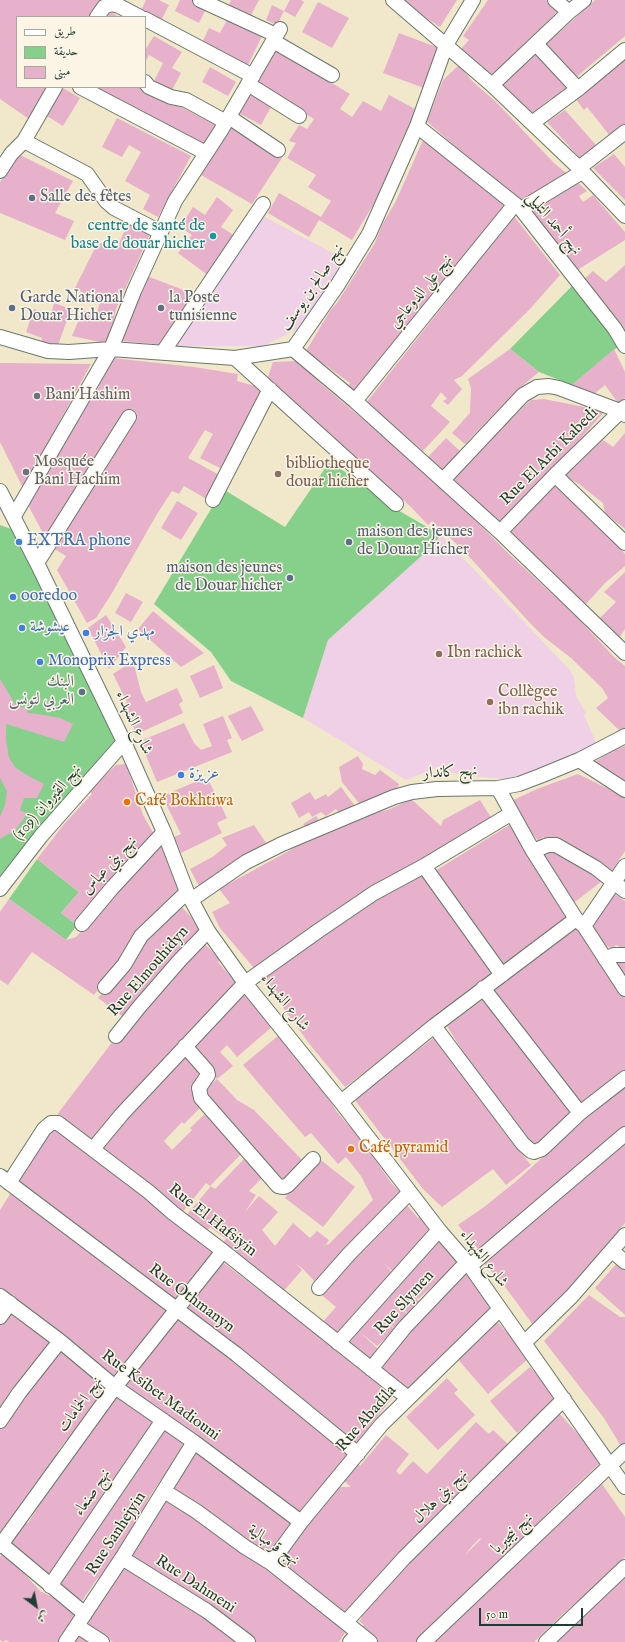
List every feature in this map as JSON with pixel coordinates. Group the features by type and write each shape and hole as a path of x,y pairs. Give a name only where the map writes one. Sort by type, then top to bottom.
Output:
{"street":[{"path":"200,0 276,35 332,75"},
{"path":"393,0 492,85 625,216"},
{"name":"نهج صالح بن يوسف","path":"0,337 48,351 85,352 111,349 236,358 293,349 337,286 369,234 417,126 446,45 473,0"},
{"path":"555,0 569,12"},
{"path":"492,85 569,12 584,0"},
{"path":"98,16 104,7 112,4 138,16"},
{"path":"146,20 250,80 299,116"},
{"path":"14,516 111,349 160,232 175,201 227,120 276,35"},
{"path":"536,44 578,89"},
{"path":"532,123 578,89 625,50"},
{"path":"146,83 150,87 171,97 186,100 227,120 278,150"},
{"path":"0,171 11,154 24,141 54,88"},
{"path":"82,88 206,153"},
{"name":"نهج أحمد التليلي","path":"417,126 518,207 610,323 625,346"},
{"name":"نهج علي الدوعاجي","path":"355,401 518,207 580,170 625,132"},
{"path":"24,141 86,174 106,201 114,208 160,232"},
{"path":"164,352 263,204"},
{"path":"293,349 355,401 443,480 623,648"},
{"path":"236,358 396,504"},
{"path":"443,480 524,395 537,387 549,386 559,388 623,411"},
{"path":"213,500 270,389"},
{"name":"Rue El Arbi Kabedi","path":"500,532 555,475 623,411"},
{"path":"37,563 130,417"},
{"path":"555,475 625,542"},
{"name":"شارع الشهداء","path":"0,491 14,516 124,742 164,832 189,896 208,931 245,983 341,1102 439,1230 468,1264 625,1487"},
{"path":"498,788 519,784 580,760 625,736"},
{"name":"نهج القيروان (109)","path":"0,888 40,836 124,742"},
{"path":"580,760 625,790"},
{"name":"نهج كاندار","path":"105,987 128,959 141,936 189,896 246,862 282,844 394,797 412,792 437,789 498,788 533,851 625,989"},
{"path":"93,1149 122,1114 245,983 374,893 424,866 512,813"},
{"name":"نهج بني عباس","path":"82,924 112,888 164,832"},
{"path":"533,851 548,845 556,845 596,868 625,891"},
{"path":"424,866 502,975"},
{"path":"341,1102 483,988 580,922 613,883 625,866"},
{"name":"Rue Elmouhidyn","path":"116,1036 180,960 208,931"},
{"path":"605,959 614,955 625,955"},
{"path":"483,988 580,1113"},
{"path":"434,1026 528,1149 534,1152 542,1149 580,1113 625,1078"},
{"path":"185,1046 208,1073 199,1088 201,1098 278,1186 284,1187 288,1185 314,1159"},
{"name":"Rue El Hafsiyin","path":"5,1179 44,1129 51,1122 58,1123 149,1192 173,1213 408,1398"},
{"name":"Rue Slymen","path":"371,1369 404,1327 468,1264 625,1134"},
{"name":"Rue Othmanyn","path":"5,1179 236,1354 358,1454"},
{"path":"319,1288 350,1253 410,1192"},
{"path":"338,1342 439,1230"},
{"path":"524,1343 572,1296 625,1235"},
{"name":"نهج الحمامات","path":"0,1544 115,1387 223,1251"},
{"path":"612,1251 625,1262"},
{"path":"0,1317 5,1299"},
{"name":"Rue Ksibet Madiouni","path":"5,1299 60,1341 115,1387 194,1442 301,1522"},
{"name":"Rue Abadila","path":"271,1563 301,1522 382,1424 500,1309"},
{"path":"0,1421 19,1393 60,1341"},
{"name":"نهج بني هلال","path":"346,1622 404,1558 564,1399"},
{"name":"نهج صنعاء","path":"50,1586 163,1420"},
{"name":"Rue Sanhejyin","path":"66,1642 122,1558 194,1442"},
{"name":"نهج نيجيريا","path":"424,1642 625,1451"},
{"name":"نهج قرمبالية","path":"164,1491 196,1511 245,1547 271,1563 346,1622 354,1638 370,1642"},
{"path":"0,1544 85,1614"},
{"name":"Rue Dahmeni","path":"122,1558 207,1611 248,1642"},
{"path":"546,1642 625,1567"},
{"path":"76,1626 102,1642"}],"shaded area":[{"path":"261,215 346,260 300,328 263,346 171,346"},
{"name":"Ibn rachick","path":"441,535 569,669 574,677 576,696 586,713 584,715 597,745 519,780 471,776 448,772 443,765 406,780 303,718 328,640 427,551"}],"green space":[{"path":"573,285 620,345 572,385 539,372 510,349"},
{"name":"maison des jeunes de Douar Hicher","path":"330,461 396,509 441,535 427,551 328,640 303,718 231,681 211,652 154,604 223,489 285,527"},
{"path":"0,525 11,529 117,738 0,876"},
{"path":"37,859 79,892 61,913 77,925 66,940 9,899"}],"building":[{"path":"0,0 104,0 95,16 16,16 16,88 48,88 29,119 0,99"},
{"path":"146,0 159,0 169,5 160,23 140,13"},
{"path":"180,0 197,0 208,5 199,23 175,11"},
{"path":"231,0 259,0 249,19 227,9"},
{"path":"290,0 301,0 304,2 295,17 284,11"},
{"path":"405,0 457,0 440,27 403,3"},
{"path":"488,0 546,0 558,11 490,77 461,49 469,40 463,36"},
{"path":"595,0 625,0 625,36 574,79 542,46 560,32"},
{"path":"318,2 349,18 332,48 302,32"},
{"path":"272,5 284,11 277,25 266,20"},
{"path":"104,8 117,16 100,16"},
{"path":"228,18 263,34 247,67 200,47 209,28 220,33"},
{"path":"399,33 439,48 424,88 383,73"},
{"path":"154,36 182,52 172,68 181,73 169,96 151,87 163,63 149,55 146,60 146,48"},
{"path":"275,49 350,94 340,109 352,117 363,101 381,111 389,95 417,110 399,146 379,195 352,240 319,220 309,237 268,213 279,193 321,217 331,201 308,187 316,175 287,158 296,143 289,141 299,125 307,129 314,119 254,83"},
{"path":"536,54 569,89 554,102 551,98 531,115 501,84"},
{"path":"625,59 625,125 610,136 587,107 584,110 575,98 602,79"},
{"path":"459,65 472,81 496,102 554,163 571,177 522,205 427,121 443,80"},
{"path":"210,67 236,82 228,96 202,82"},
{"path":"63,88 80,98 63,126 47,116"},
{"path":"92,88 145,88 217,126 204,148"},
{"path":"251,93 272,105 261,125 239,113"},
{"path":"565,110 597,146 580,158 547,122"},
{"path":"117,118 191,156 158,217 143,209 150,195 125,181 141,152 129,145 122,157 102,147"},
{"path":"232,126 282,158 252,204 201,175"},
{"path":"423,140 445,158 459,166 504,205 355,392 348,386 350,383 306,351 330,311 337,303 375,243 382,225 396,201"},
{"name":"Salle des fêtes","path":"18,154 73,181 55,213 74,221 65,240 0,213 0,182"},
{"path":"614,154 625,167 625,200 593,168"},
{"path":"575,180 587,191 579,196 583,202 593,195 625,232 625,240 576,271 528,209"},
{"name":"centre de santé de base de douar hicher","path":"217,197 233,210 221,227 238,238 209,276 178,253 192,235 180,227 193,207 205,215"},
{"path":"513,215 560,275 529,310 462,376 454,380 462,389 448,405 443,401 447,399 441,392 431,406 450,422 423,451 366,403 455,291 480,256 494,242"},
{"path":"128,223 150,234 116,309 109,344 72,336 83,310 96,315 100,303 75,288 98,242 116,250"},
{"path":"625,265 625,335 582,281 593,271 606,282"},
{"name":"la Poste tunisienne","path":"147,276 194,294 165,345 121,341"},
{"path":"54,303 71,309 57,348 41,343 42,338 26,332 34,309 51,315"},
{"path":"510,349 539,372 514,393 465,444 452,433 470,413 471,388 468,379"},
{"path":"614,349 625,372 625,398 618,403 605,385 594,394 572,385"},
{"path":"113,358 194,367 238,374 237,381 262,388 249,421 222,469 200,458 213,434 205,430 188,458 223,477 208,500 184,486 179,494 172,491 96,618 87,623 57,570 66,556 53,548 119,438 124,440 138,417 130,412 47,541 27,503 82,410 98,388"},
{"path":"298,361 320,383 435,480 509,554 576,616 614,657 625,666 625,729 620,731 596,708 608,698 602,688 571,658 544,637 463,550 432,521 428,525 410,506 266,383 273,362"},
{"name":"Bani Hashim","path":"0,363 91,364 23,488 0,442"},
{"path":"544,399 605,411 569,452 498,525 451,479 531,400"},
{"path":"625,433 625,529 605,513 603,503 579,484 565,476 603,440 613,447"},
{"path":"446,438 461,452 442,471 427,458"},
{"path":"555,486 625,554 625,566 605,583 586,604 559,582 509,534"},
{"path":"177,501 198,513 181,540 161,528"},
{"path":"625,572 625,629 618,640 597,621 616,602 604,592"},
{"path":"126,593 143,602 131,622 115,613"},
{"path":"153,611 204,653 181,667 138,629"},
{"path":"106,615 126,647 109,669 88,628"},
{"path":"133,661 141,692 146,702 177,688 183,701 179,704 183,713 137,734 122,706 127,702 113,674"},
{"path":"214,665 223,688 200,698 190,676"},
{"path":"0,679 15,704 25,708 28,713 60,718 73,724 64,742 6,724 6,740 9,758 15,767 44,784 37,798 24,798 20,810 27,814 14,832 0,839 0,817 5,805 7,791 0,778"},
{"path":"251,706 264,730 242,741 228,716"},
{"path":"223,716 232,738 227,740 232,752 157,782 140,741 184,723 194,743 201,750 212,746 203,724"},
{"path":"625,746 625,783 593,763 614,750"},
{"path":"358,756 363,764 362,769 375,775 380,770 399,784 391,794 363,808 342,782 339,767"},
{"path":"126,764 143,815 155,836 77,925 61,913 79,892 37,859 65,823 92,794 89,791 116,765"},
{"path":"578,774 625,797 625,851 611,872 543,837 539,842 509,802 537,789"},
{"path":"207,777 227,818 217,823 222,833 181,853 174,837 181,834 162,796"},
{"path":"341,787 355,806 342,816 336,809 326,816 321,812 312,817 309,812 299,818 291,803 310,792 315,800 326,794 328,797"},
{"path":"411,799 441,826 443,820 480,800 492,819 254,968 220,928 212,912 230,903 219,889 287,852 310,837 351,818 390,809"},
{"path":"316,816 319,820 326,816 329,821 308,833 303,824"},
{"path":"511,824 569,920 502,966 435,871"},
{"path":"254,825 268,846 199,886 190,869 214,856 227,845 222,838"},
{"path":"161,845 171,869 184,891 104,981 94,995 32,952 8,985 0,980 0,912 9,899 66,940 76,937"},
{"path":"556,848 563,855 602,881 571,905 542,856"},
{"path":"421,872 495,973 345,1087 311,1046 260,976 336,928 379,897"},
{"path":"613,893 625,901 625,949 616,945 612,949 590,935 599,914"},
{"path":"179,904 204,931 126,1019 98,998 138,948"},
{"path":"576,926 590,950 625,998 625,1071 581,1106 493,991"},
{"path":"204,943 220,960 218,962 239,987 89,1143 57,1117 59,1112 116,1037"},
{"path":"625,959 625,983 614,965"},
{"path":"246,992 273,1026 237,1057 227,1045 220,1052 233,1066 217,1079 189,1047"},
{"path":"484,999 573,1116 533,1147 471,1065 447,1026"},
{"path":"279,1035 323,1088 337,1112 363,1142 392,1184 402,1193 317,1284 295,1263 302,1270 281,1294 222,1243 226,1239 210,1227 205,1234 184,1218 211,1186 215,1189 246,1157 265,1175 249,1191 256,1195 245,1212 259,1196 278,1212 262,1230 275,1246 293,1223 310,1238 317,1231 329,1240 324,1247 327,1244 328,1245 373,1200 361,1176 346,1157 338,1164 311,1133 305,1137 243,1065"},
{"path":"435,1037 503,1131 531,1165 506,1185 493,1169 442,1207 423,1189 355,1100 379,1079"},
{"path":"185,1052 206,1074 190,1088 204,1104 184,1124 182,1122 164,1141 172,1150 192,1130 190,1128 207,1112 244,1151 210,1186 206,1183 182,1213 97,1150"},
{"path":"217,1079 237,1100 254,1110 306,1164 286,1182 264,1161 202,1093"},
{"path":"625,1085 625,1129 492,1240 478,1249 458,1225 514,1183"},
{"path":"53,1125 117,1174 153,1205 215,1251 176,1303 15,1183"},
{"path":"625,1141 625,1223 536,1329 506,1288 482,1261"},
{"path":"317,1157 355,1187 323,1227 285,1198"},
{"path":"12,1191 90,1251 108,1268 168,1312 116,1378 59,1332 0,1291 0,1210"},
{"path":"405,1203 418,1218 421,1216 434,1230 406,1255 409,1257 393,1272 384,1263 393,1274 335,1339 320,1325 336,1307 319,1293 376,1232 381,1236 377,1231"},
{"path":"437,1238 459,1263 418,1299 413,1294 420,1303 408,1314 394,1298 409,1317 394,1328 387,1321 395,1330 377,1346 360,1332 379,1350 368,1363 343,1341"},
{"path":"221,1261 262,1292 282,1303 397,1392 355,1445 184,1311"},
{"path":"618,1262 625,1267 625,1315 595,1288"},
{"path":"466,1270 494,1304 405,1394 376,1370 405,1334"},
{"path":"589,1295 620,1317 625,1317 625,1446 622,1448 604,1418 544,1341"},
{"path":"12,1309 52,1341 0,1415 0,1324"},
{"path":"176,1318 202,1337 218,1346 354,1457 299,1516 121,1384"},
{"path":"496,1320 529,1358 488,1394 455,1356"},
{"path":"59,1350 110,1387 70,1441 67,1439 58,1451 61,1454 0,1540 0,1429"},
{"path":"530,1367 557,1398 517,1433 490,1401"},
{"path":"447,1378 458,1390 454,1393 475,1415 438,1450 406,1417"},
{"path":"116,1393 155,1420 112,1481 115,1483 96,1504 48,1578 7,1545 25,1521 28,1523 57,1476"},
{"path":"558,1412 602,1461 418,1642 377,1642 360,1629 364,1625 359,1621 362,1618 358,1613 454,1519 496,1470","holes":["480,1538 481,1539 465,1555 472,1546"]},
{"path":"476,1422 489,1434 493,1430 508,1444 343,1616 278,1563 338,1487 351,1487 343,1480 357,1464 360,1466 386,1435 409,1454 396,1471 400,1475 413,1461 427,1474"},
{"path":"163,1427 185,1441 150,1496 102,1577 97,1579 82,1601 57,1584"},
{"path":"194,1448 218,1468 295,1525 271,1554 258,1550 170,1488"},
{"path":"600,1481 625,1517 625,1557 616,1567 534,1642 433,1642"},
{"path":"165,1500 187,1512 229,1544 253,1559 346,1631 339,1642 256,1642 215,1610 152,1568 131,1556"},
{"path":"2,1553 22,1571 40,1591 81,1611 62,1642 9,1642 6,1640 3,1642 0,1640 0,1557"},
{"path":"123,1567 167,1591 242,1642 113,1642 87,1625"},
{"path":"625,1571 625,1642 553,1642"},
{"path":"78,1635 90,1642 73,1642"}],"place":[{"name":"Salle des fêtes","path":"32,198"},
{"name":"centre de santé de base de douar hicher","path":"213,236"},
{"name":"Garde National Douar Hicher","path":"12,308"},
{"name":"la Poste tunisienne","path":"161,308"},
{"name":"Bani Hashim","path":"37,396"},
{"name":"Mosquée Bani Hachim","path":"26,472"},
{"name":"bibliotheque douar hicher","path":"278,474"},
{"name":"EXTRA phone","path":"19,542"},
{"name":"maison des jeunes de Douar Hicher","path":"349,542"},
{"name":"maison des jeunes de Douar hicher","path":"290,578"},
{"name":"ooredoo","path":"13,597"},
{"name":"عيشوشة","path":"22,628"},
{"name":"مهدي الجزار","path":"86,633"},
{"name":"Ibn rachick","path":"439,654"},
{"name":"Monoprix Express","path":"40,662"},
{"name":"البنك العربي لتونس","path":"82,692"},
{"name":"Collègee ibn rachik","path":"490,702"},
{"name":"عزيزة","path":"181,775"},
{"name":"Café Bokhtiwa","path":"127,802"},
{"name":"Café pyramid","path":"351,1149"}]}
